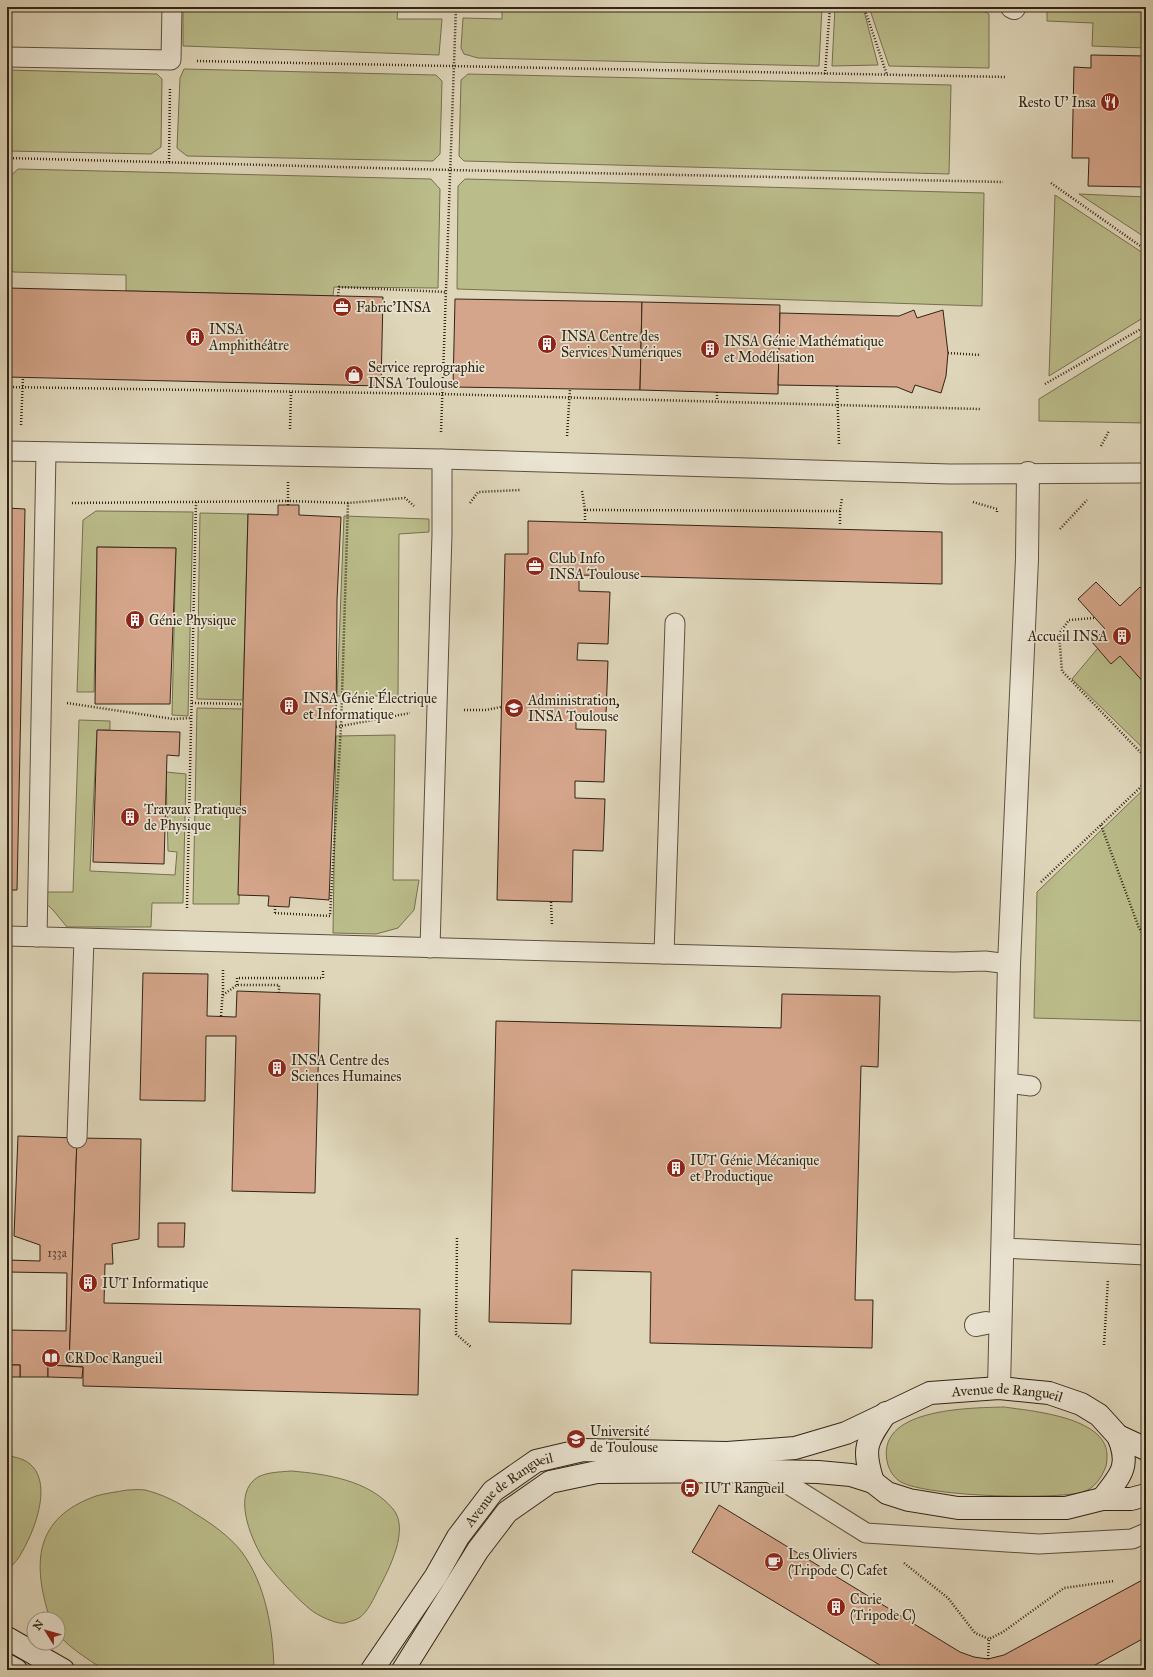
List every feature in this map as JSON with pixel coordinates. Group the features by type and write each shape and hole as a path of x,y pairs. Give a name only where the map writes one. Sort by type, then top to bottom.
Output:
{"street":[{"path":"999,1388 1009,964 1027,559 1028,473"},
{"name":"Avenue de Rangueil","path":"372,1670 436,1576 458,1537 493,1491 536,1461 583,1450 727,1453 795,1448 846,1433 887,1412 930,1393 999,1388 1049,1393 1081,1404 1099,1415 1118,1436 1124,1450 1125,1464 1117,1481 1102,1499"},
{"path":"874,1482 867,1464 866,1450 871,1435 887,1412"},
{"name":"Avenue de Rangueil","path":"1118,1436 1146,1449"},
{"name":"Avenue de Rangueil","path":"403,1670 478,1550 507,1512 550,1482 597,1472 818,1472 851,1475 874,1482 887,1493 909,1500 958,1508 1066,1508 1102,1499 1131,1499 1146,1495"},
{"path":"7,1638 63,1670"},
{"path":"7,1665 16,1670"}],"lane":[{"path":"7,57 171,60 172,7"},
{"path":"14,451 442,459 950,474 1146,473"},
{"path":"37,937 46,452"},
{"path":"430,948 442,534 442,459"},
{"path":"664,954 675,623"},
{"path":"7,936 954,962 985,961 1009,964"},
{"path":"77,1138 84,939"},
{"path":"1007,1083 1031,1086"},
{"path":"1003,1248 1146,1256"},
{"path":"767,1471 866,1533 1039,1544 1132,1539 1146,1533"}],"path":[{"path":"441,418 456,7"},
{"path":"825,74 830,7"},
{"path":"864,7 887,75"},
{"path":"169,162 171,60 1006,78"},
{"path":"7,158 451,170 1003,182"},
{"path":"1051,183 1146,250"},
{"path":"338,296 339,287 446,292"},
{"path":"1045,384 1146,326"},
{"path":"948,353 981,355"},
{"path":"14,451 23,377"},
{"path":"837,386 837,405"},
{"path":"7,387 442,394 980,409"},
{"path":"567,436 570,389"},
{"path":"717,392 717,401"},
{"path":"576,488 582,488 585,523"},
{"path":"465,509 478,492 526,490"},
{"path":"840,525 840,511 843,494"},
{"path":"1060,529 1092,494"},
{"path":"65,503 288,501 348,503 405,498 417,508"},
{"path":"187,908 196,502"},
{"path":"970,502 997,509 998,516"},
{"path":"275,913 330,916 341,727 348,503"},
{"path":"585,510 840,511"},
{"path":"1094,618 1069,620 1060,634 1062,671 1146,758"},
{"path":"61,702 173,719 191,718"},
{"path":"192,703 243,704"},
{"path":"458,710 486,710 501,707"},
{"path":"336,727 413,712"},
{"path":"1146,782 1101,825 1139,928 1146,939"},
{"path":"221,1016 223,970"},
{"path":"237,985 237,978 322,978"},
{"path":"223,995 237,985 279,985 279,993"},
{"path":"457,1238 456,1334 471,1347"},
{"path":"1104,1345 1110,1254"},
{"path":"902,1562 948,1598 976,1633 990,1639"},
{"path":"990,1639 1003,1632 1064,1588 1114,1581"},
{"path":"988,1659 990,1639"}],"green space":[{"path":"183,7 398,7 397,19 442,19 439,55 183,46"},
{"path":"502,7 822,7 819,66 478,58 464,54 461,48 463,18 502,19"},
{"path":"835,7 863,7 878,65 832,66"},
{"path":"869,7 977,7 989,14 989,68 889,66"},
{"path":"1047,7 1146,7 1146,48 1092,46 1093,23 1047,21"},
{"path":"184,69 436,75 442,81 440,154 433,161 187,156 177,148 180,78"},
{"path":"7,70 157,74 162,79 161,147 151,154 7,151"},
{"path":"468,74 951,85 949,174 464,161 459,156 461,80"},
{"path":"18,169 431,179 440,189 438,288 334,287 333,296 126,291 126,275 13,272 7,266 7,179"},
{"path":"465,179 984,193 982,306 457,289 458,186"},
{"path":"1079,194 1146,197 1146,238"},
{"path":"1055,195 1146,255 1146,316 1049,376"},
{"path":"1146,333 1146,423 1039,421 1039,399"},
{"path":"96,511 193,512 188,716 172,715 176,548 97,547 94,692 77,692 83,520"},
{"path":"200,513 248,514 243,700 197,699"},
{"path":"344,516 429,519 429,532 399,534 398,696 337,696"},
{"path":"1098,648 1119,650 1146,678 1146,751 1072,679"},
{"path":"197,708 243,709 239,904 193,904"},
{"path":"79,720 110,721 110,730 97,730 90,871 175,875 177,852 168,851 166,772 186,774 183,903 152,903 151,927 67,927 53,910 33,892 73,892"},
{"path":"395,735 393,880 419,880 414,910 398,928 376,934 333,933 336,736"},
{"path":"1146,787 1146,1021 1034,1018 1037,892"},
{"path":"1004,1407 1065,1418 1081,1424 1094,1432 1103,1442 1107,1454 1106,1466 1098,1482 1083,1492 1068,1494 1046,1496 988,1495 932,1490 911,1486 898,1480 891,1471 888,1465 887,1446 894,1432 908,1422 927,1415 948,1411 969,1408"},
{"path":"7,1456 24,1460 35,1469 40,1482 41,1497 33,1529 18,1559 7,1571"},
{"path":"291,1471 318,1474 346,1480 359,1485 372,1491 383,1499 393,1509 398,1517 399,1538 392,1560 370,1604 358,1619 345,1623 337,1623 322,1617 311,1610 292,1593 272,1570 257,1548 246,1515 246,1493 250,1484 262,1475 274,1472"},
{"path":"127,1490 145,1490 164,1496 189,1509 231,1540 250,1564 262,1593 270,1623 274,1670 105,1670 66,1643 66,1611 48,1611 44,1599 40,1561 43,1545 49,1530 60,1517 75,1505 96,1496"}],"building":[{"name":"Resto U' Insa","path":"1091,55 1146,56 1146,187 1088,186 1089,158 1072,158 1074,67 1091,68"},
{"name":"INSA Amphithéâtre","path":"7,288 383,297 381,386 7,377"},
{"name":"INSA Centre des Services Numériques","path":"455,299 642,302 640,390 453,387"},
{"name":"INSA Génie Mathématique et Modélisation","path":"642,302 780,305 778,394 640,390"},
{"path":"914,310 917,318 943,310 948,353 946,376 941,393 915,385 912,393 897,387 778,385 780,313 899,316"},
{"name":"INSA Génie Électrique et Informatique","path":"278,505 299,505 299,515 341,517 337,600 336,727 329,900 290,897 289,907 268,906 269,896 238,895 248,514 278,515"},
{"path":"7,508 25,509 17,890 7,890"},
{"path":"528,521 942,532 942,584 579,575 579,591 610,592 608,644 578,643 577,660 608,661 606,714 576,713 576,729 606,730 604,782 575,781 575,798 605,799 603,851 573,850 572,902 497,900 505,554 528,554"},
{"name":"Génie Physique","path":"97,547 176,548 170,704 95,704"},
{"name":"Accueil INSA","path":"1096,582 1120,606 1140,587 1146,593 1146,612 1144,614 1146,616 1146,685 1120,656 1111,664 1092,642 1105,629 1078,599"},
{"name":"Travaux Pratiques de Physique","path":"97,730 180,732 179,756 167,755 164,864 93,862"},
{"name":"INSA Centre des Sciences Humaines","path":"143,973 208,974 207,1016 236,1017 237,991 320,994 315,1193 232,1191 236,1036 206,1036 205,1101 140,1100"},
{"name":"IUT Génie Mécanique et Productique","path":"782,994 880,996 878,1067 861,1066 855,1300 873,1300 872,1348 650,1343 651,1272 572,1270 571,1324 489,1322 496,1021 781,1028"},
{"path":"18,1136 77,1138 69,1366 48,1365 48,1377 20,1377 20,1365 7,1365 7,1330 66,1331 67,1273 8,1272 7,1318 7,1260 40,1261 40,1245 14,1236"},
{"name":"IUT Informatique","path":"77,1138 141,1139 139,1239 112,1244 113,1264 105,1264 104,1303 420,1309 418,1395 83,1386 83,1367 69,1366"},
{"path":"158,1223 185,1223 184,1247 158,1247"},
{"path":"7,1365 20,1365 20,1377 7,1377"},
{"path":"48,1365 83,1367 82,1378 48,1377"},
{"name":"Curie (Tripode C)","path":"719,1505 960,1652 974,1657 988,1659 1004,1655 1146,1578 1146,1637 1086,1670 888,1670 692,1552"}],"place":[{"name":"Resto U' Insa","path":"1110,102"},
{"name":"Fabric'INSA","path":"342,307"},
{"name":"INSA Amphithéâtre","path":"195,337"},
{"name":"INSA Centre des Services Numériques","path":"547,344"},
{"name":"INSA Génie Mathématique et Modélisation","path":"710,349"},
{"name":"Service reprographie INSA Toulouse","path":"354,375"},
{"name":"Club Info INSA Toulouse","path":"535,566"},
{"name":"Génie Physique","path":"135,620"},
{"name":"Accueil INSA","path":"1122,636"},
{"name":"INSA Génie Électrique et Informatique","path":"289,706"},
{"name":"Administration, INSA Toulouse","path":"514,708"},
{"name":"Travaux Pratiques de Physique","path":"130,817"},
{"name":"INSA Centre des Sciences Humaines","path":"277,1068"},
{"name":"IUT Génie Mécanique et Productique","path":"676,1168"},
{"name":"IUT Informatique","path":"88,1283"},
{"name":"CRDoc Rangueil","path":"51,1358"},
{"name":"Université de Toulouse","path":"576,1439"},
{"name":"IUT Rangueil","path":"690,1488"},
{"name":"Les Oliviers (Tripode C) Cafet","path":"774,1562"},
{"name":"Curie (Tripode C)","path":"836,1607"}]}
